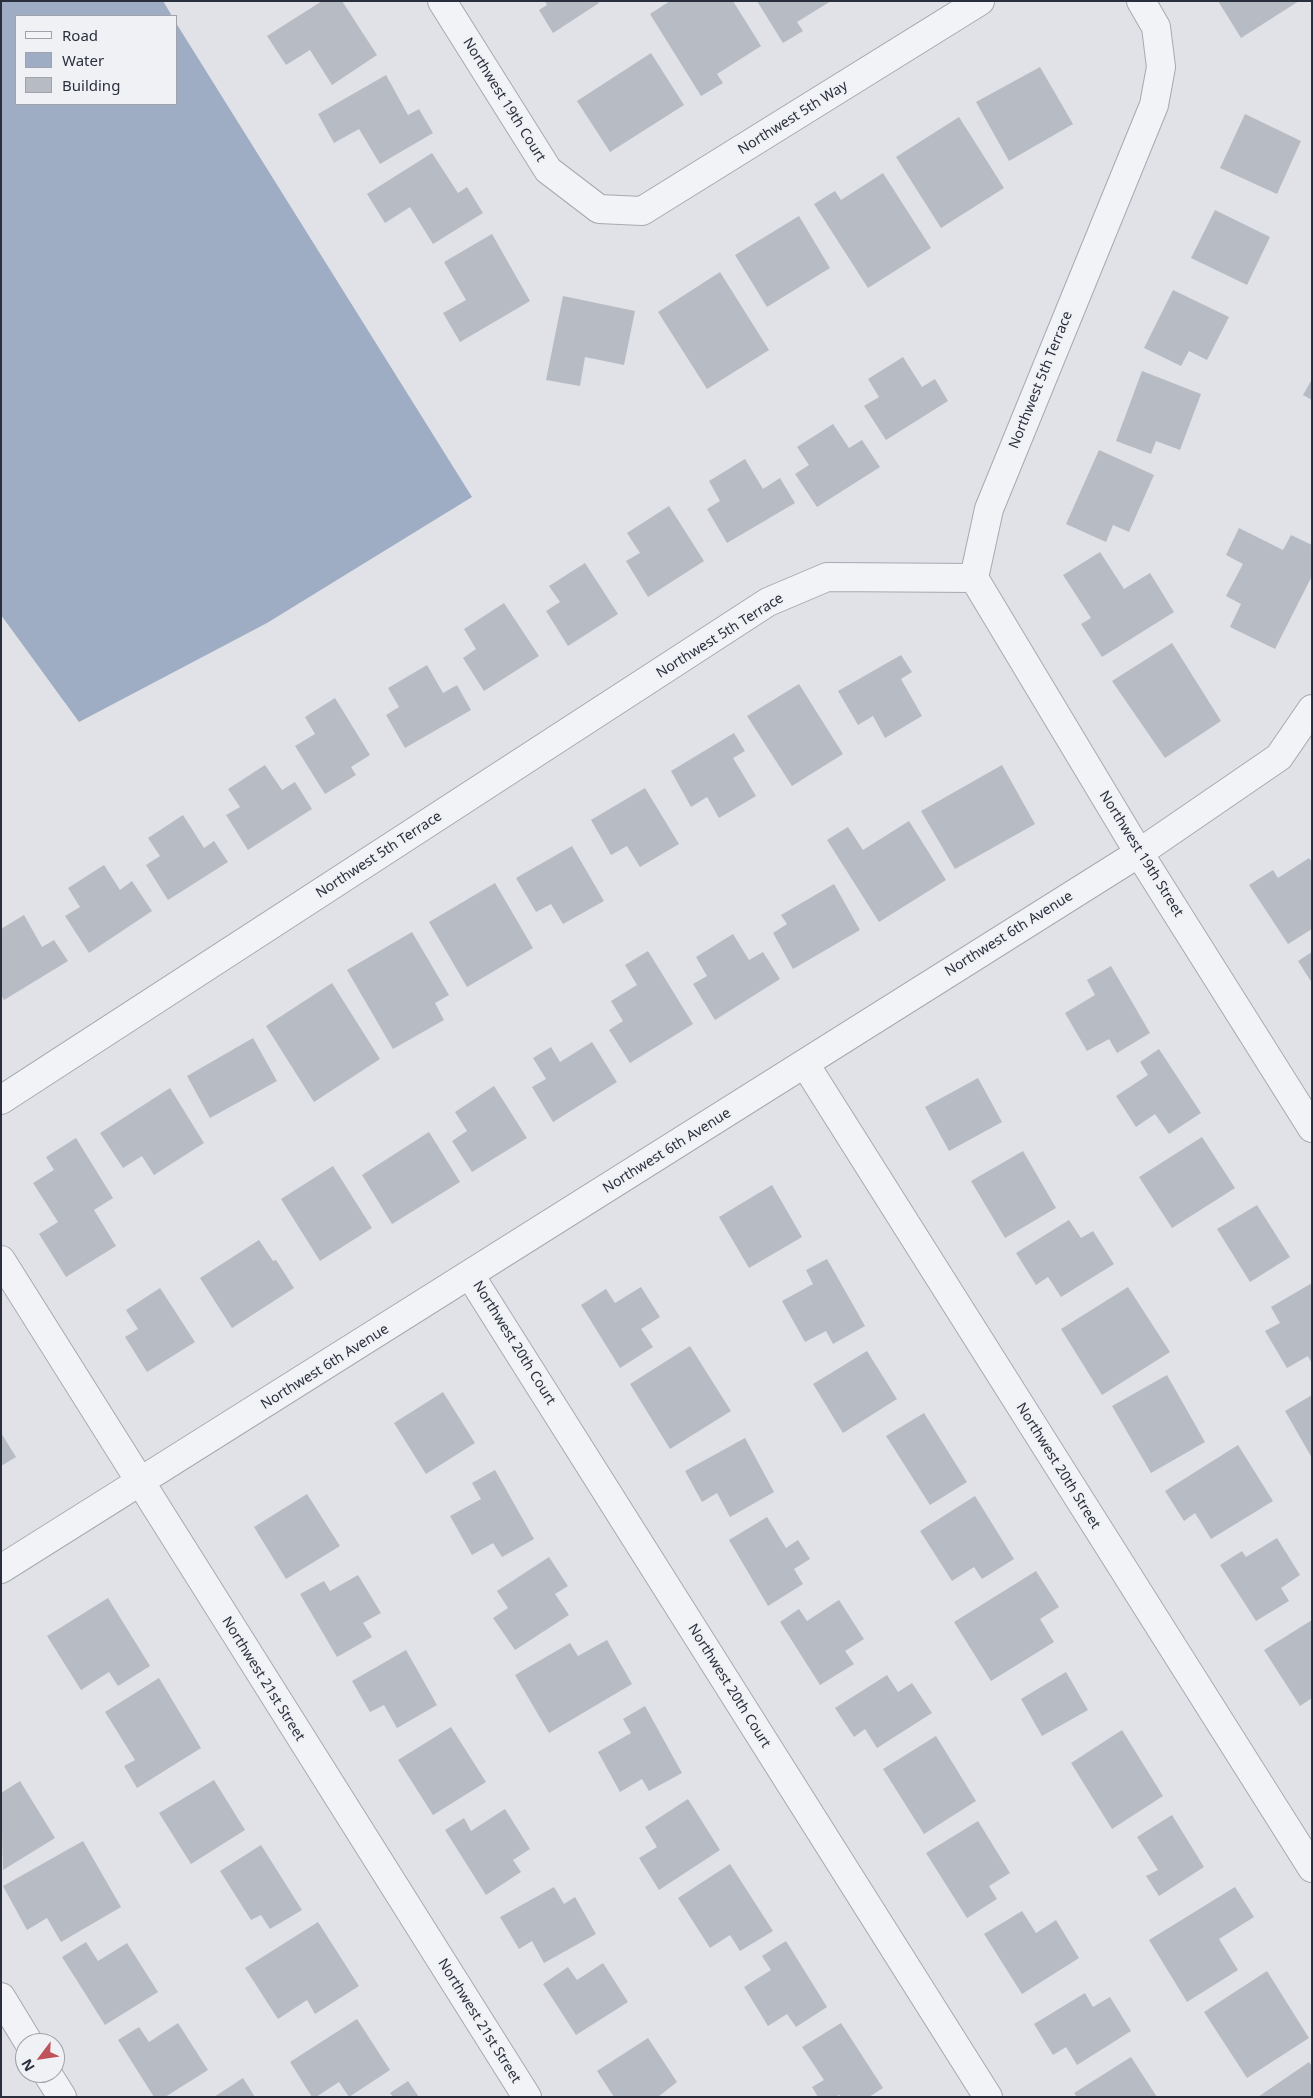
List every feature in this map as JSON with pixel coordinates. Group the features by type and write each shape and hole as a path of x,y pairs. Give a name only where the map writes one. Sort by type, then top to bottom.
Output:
{"street":[{"name":"Northwest 19th Court","path":"442,1 548,170 600,209"},
{"name":"Northwest 5th Way","path":"600,209 642,211 980,1"},
{"name":"Northwest 5th Terrace","path":"1,1100 768,602 827,577 974,578 989,509 1154,105 1161,68 1156,27 1141,1"},
{"name":"Northwest 19th Street","path":"974,578 1139,853 1312,1128"},
{"name":"Northwest 6th Avenue","path":"1,1569 1139,853 1279,756 1312,708"},
{"name":"Northwest 20th Street","path":"804,1064 1312,1868"},
{"name":"Northwest 21st Street","path":"1,1260 527,2097"},
{"name":"Northwest 20th Court","path":"470,1275 988,2097"},
{"path":"1,1997 23,2033"},
{"path":"54,2083 62,2097"}],"water":[{"path":"1,1 163,1 171,15 15,15 15,105 178,105 178,26 472,497 267,623 79,722 1,615"}],"building":[{"path":"322,1 342,1 377,55 332,85 310,50 286,65 267,36"},
{"path":"545,1 598,1 599,3 553,33 539,10 547,5"},
{"path":"670,1 733,1 761,46 717,74 723,83 701,96 650,14"},
{"path":"757,1 831,1 797,22 803,31 783,43"},
{"path":"1218,1 1299,1 1241,38"},
{"path":"651,53 684,105 610,152 577,101"},
{"path":"1040,67 1073,124 1009,161 976,102"},
{"path":"386,75 408,115 419,109 433,133 380,164 359,129 334,143 318,114"},
{"path":"1245,114 1301,141 1277,194 1220,168"},
{"path":"959,117 1004,188 941,228 896,157"},
{"path":"432,153 458,193 467,187 483,213 433,244 410,207 385,223 367,194"},
{"path":"883,173 931,248 868,288 814,204 835,191 841,200"},
{"path":"1215,210 1270,237 1247,285 1191,258"},
{"path":"799,216 830,268 767,307 735,255"},
{"path":"492,234 530,301 460,342 443,313 466,300 444,262"},
{"path":"720,272 769,350 707,389 658,312"},
{"path":"1173,290 1229,317 1207,360 1189,351 1181,366 1144,348"},
{"path":"563,296 635,311 624,365 585,357 580,386 546,380"},
{"path":"903,357 922,387 935,379 948,401 886,440 864,406 879,397 868,379"},
{"path":"1142,371 1201,394 1180,450 1156,441 1151,454 1116,441"},
{"path":"1312,379 1312,400 1303,395"},
{"path":"833,424 849,448 862,440 880,467 817,507 795,474 809,465 797,447"},
{"path":"1099,450 1154,475 1129,532 1113,525 1106,542 1066,524"},
{"path":"745,459 763,489 780,478 795,503 727,543 707,509 720,501 709,481"},
{"path":"669,506 704,561 648,597 626,561 640,553 627,533"},
{"path":"1239,528 1283,550 1291,535 1312,545 1312,576 1275,649 1230,627 1241,604 1226,596 1243,564 1226,555"},
{"path":"1100,552 1124,589 1150,573 1174,612 1102,657 1081,624 1091,618 1063,575"},
{"path":"585,563 618,614 568,646 546,611 560,602 549,586"},
{"path":"504,603 539,656 484,691 463,658 476,649 464,629"},
{"path":"1172,643 1221,721 1165,758 1112,681"},
{"path":"901,655 912,672 901,679 922,716 885,738 873,716 858,725 838,691"},
{"path":"427,665 443,693 457,685 471,710 405,748 386,715 399,707 388,688"},
{"path":"799,684 843,754 792,786 747,716"},
{"path":"335,698 370,755 351,767 356,775 325,794 295,746 315,734 305,717"},
{"path":"734,733 745,751 733,758 756,796 719,818 707,797 691,807 671,771"},
{"path":"265,765 282,790 295,782 312,809 248,850 226,815 240,807 228,789"},
{"path":"1002,765 1035,824 955,869 921,811"},
{"path":"645,788 679,844 640,867 627,846 611,855 591,820"},
{"path":"183,815 204,848 214,841 228,862 168,900 146,865 160,856 148,838"},
{"path":"909,821 946,880 879,922 827,840 848,827 863,850"},
{"path":"572,846 604,901 563,924 551,904 536,912 516,878"},
{"path":"1309,858 1312,862 1312,929 1288,944 1249,885 1273,870 1278,878"},
{"path":"104,865 120,890 132,881 152,911 89,953 65,916 80,907 68,888"},
{"path":"495,883 533,948 467,987 429,922"},
{"path":"834,884 860,930 793,969 773,933 787,924 781,915"},
{"path":"24,915 42,947 54,940 68,961 4,1000 1,995 1,929"},
{"path":"412,932 449,995 435,1003 444,1020 393,1049 347,970"},
{"path":"733,934 749,960 763,952 780,979 715,1020 693,984 707,976 696,957"},
{"path":"648,951 693,1024 630,1063 609,1030 623,1021 611,1001 637,985 625,965"},
{"path":"1312,952 1312,983 1298,961"},
{"path":"1111,966 1150,1033 1117,1053 1109,1039 1087,1051 1065,1013 1095,995 1087,980"},
{"path":"332,983 380,1059 314,1102 266,1026"},
{"path":"253,1038 277,1081 210,1118 187,1076"},
{"path":"592,1042 617,1082 553,1122 532,1087 546,1079 533,1058 551,1047 560,1062"},
{"path":"1159,1049 1201,1113 1169,1134 1155,1114 1136,1127 1116,1096 1148,1075 1140,1062"},
{"path":"978,1078 1002,1122 949,1151 925,1107"},
{"path":"494,1086 527,1138 472,1172 452,1141 467,1131 455,1112"},
{"path":"170,1088 204,1143 154,1175 142,1156 123,1168 100,1133"},
{"path":"429,1132 460,1182 392,1224 362,1175"},
{"path":"1202,1137 1235,1188 1172,1228 1139,1177"},
{"path":"76,1138 113,1198 94,1210 116,1246 66,1277 39,1234 58,1222 33,1183 54,1170 46,1157"},
{"path":"1023,1151 1056,1208 1005,1238 971,1181"},
{"path":"333,1166 372,1228 320,1261 281,1199"},
{"path":"772,1185 802,1237 749,1268 719,1217"},
{"path":"1257,1205 1290,1257 1250,1282 1217,1229"},
{"path":"1069,1220 1081,1238 1093,1231 1114,1264 1061,1297 1048,1277 1036,1285 1016,1253"},
{"path":"259,1240 273,1261 276,1260 294,1288 232,1328 200,1278"},
{"path":"827,1259 865,1326 833,1344 826,1331 805,1342 782,1301 813,1284 806,1270"},
{"path":"1312,1283 1312,1364 1308,1356 1287,1368 1265,1331 1280,1323 1271,1307"},
{"path":"641,1287 660,1317 641,1329 653,1347 620,1368 581,1305 606,1289 615,1303"},
{"path":"1128,1287 1170,1352 1102,1395 1061,1329"},
{"path":"160,1288 195,1342 147,1372 125,1337 138,1329 126,1310"},
{"path":"690,1346 731,1411 670,1449 630,1384"},
{"path":"867,1351 897,1399 843,1433 813,1384"},
{"path":"1167,1375 1205,1442 1151,1473 1112,1406"},
{"path":"443,1392 475,1443 426,1474 394,1423"},
{"path":"1312,1395 1312,1458 1285,1411"},
{"path":"924,1413 967,1482 930,1505 886,1436"},
{"path":"1,1433 16,1457 1,1466"},
{"path":"745,1438 774,1492 730,1517 717,1493 702,1502 685,1471"},
{"path":"1238,1445 1273,1501 1211,1539 1195,1513 1184,1521 1165,1491"},
{"path":"495,1470 534,1539 502,1557 493,1543 472,1555 450,1516 481,1499 472,1483"},
{"path":"307,1494 340,1546 286,1579 254,1527"},
{"path":"975,1496 1014,1559 982,1579 974,1567 952,1581 920,1531"},
{"path":"767,1517 786,1548 798,1540 810,1559 794,1569 803,1584 768,1606 729,1540"},
{"path":"1277,1538 1300,1575 1281,1588 1289,1601 1256,1621 1220,1565 1242,1551 1246,1557"},
{"path":"549,1557 568,1586 555,1594 569,1615 515,1650 493,1618 508,1608 497,1591"},
{"path":"1036,1571 1059,1607 1040,1619 1054,1642 991,1681 954,1622"},
{"path":"358,1575 381,1613 363,1623 372,1637 337,1657 300,1594 324,1581 330,1591"},
{"path":"108,1598 150,1666 118,1686 109,1672 81,1690 47,1636"},
{"path":"839,1600 864,1639 845,1651 854,1664 820,1685 780,1622 799,1609 807,1621"},
{"path":"1312,1620 1312,1698 1300,1706 1264,1650"},
{"path":"607,1640 632,1684 549,1733 515,1675 570,1643 578,1656"},
{"path":"406,1650 437,1705 397,1728 384,1705 370,1712 352,1681"},
{"path":"1066,1672 1088,1710 1042,1736 1021,1699"},
{"path":"887,1675 898,1692 912,1683 932,1713 877,1748 865,1729 854,1737 835,1708"},
{"path":"159,1678 201,1748 137,1788 124,1766 135,1760 105,1712"},
{"path":"645,1706 682,1773 649,1791 642,1779 620,1792 598,1752 631,1733 623,1719"},
{"path":"451,1727 486,1782 433,1815 398,1760"},
{"path":"1122,1730 1163,1796 1112,1829 1071,1763"},
{"path":"936,1736 976,1801 924,1834 883,1769"},
{"path":"214,1780 245,1830 191,1864 159,1813"},
{"path":"20,1781 55,1838 3,1870 1,1793"},
{"path":"688,1799 720,1850 659,1890 639,1858 657,1847 645,1827"},
{"path":"505,1809 530,1849 513,1860 521,1872 486,1895 445,1830 464,1818 471,1831"},
{"path":"1172,1815 1204,1867 1159,1896 1146,1876 1158,1870 1137,1837"},
{"path":"978,1821 1010,1873 989,1886 997,1899 967,1918 926,1853"},
{"path":"83,1841 121,1907 61,1942 47,1918 27,1930 3,1886"},
{"path":"261,1845 302,1910 270,1929 261,1915 251,1920 220,1871"},
{"path":"730,1864 773,1931 740,1951 730,1935 710,1948 678,1898"},
{"path":"554,1887 564,1904 575,1897 596,1934 544,1963 532,1941 519,1949 500,1917"},
{"path":"1235,1887 1254,1917 1219,1939 1238,1970 1187,2002 1149,1940"},
{"path":"1022,1911 1036,1933 1056,1920 1079,1958 1022,1994 984,1934"},
{"path":"318,1922 359,1986 315,2014 307,2000 278,2019 245,1968"},
{"path":"786,1941 827,2007 796,2027 787,2014 768,2026 744,1987 771,1970 762,1956"},
{"path":"86,1942 98,1961 127,1943 158,1992 105,2025 62,1957"},
{"path":"603,1963 628,2002 576,2035 543,1984 568,1967 577,1980"},
{"path":"1267,1971 1309,2038 1247,2078 1204,2012"},
{"path":"1085,1993 1093,2007 1110,1997 1131,2031 1077,2065 1066,2047 1053,2055 1034,2024"},
{"path":"357,2019 390,2070 349,2097 339,2082 316,2097 312,2097 290,2062"},
{"path":"178,2023 208,2070 165,2097 154,2097 118,2040 139,2027 149,2042"},
{"path":"841,2023 883,2088 869,2097 841,2097 839,2095 836,2097 818,2097 812,2087 824,2080 802,2047"},
{"path":"648,2038 677,2082 658,2097 614,2097 597,2071"},
{"path":"1131,2057 1157,2097 1077,2097 1074,2093"},
{"path":"1309,2062 1312,2066 1312,2097 1258,2097"},
{"path":"243,2078 255,2097 214,2097"},
{"path":"408,2081 419,2097 393,2097 390,2093"}]}
